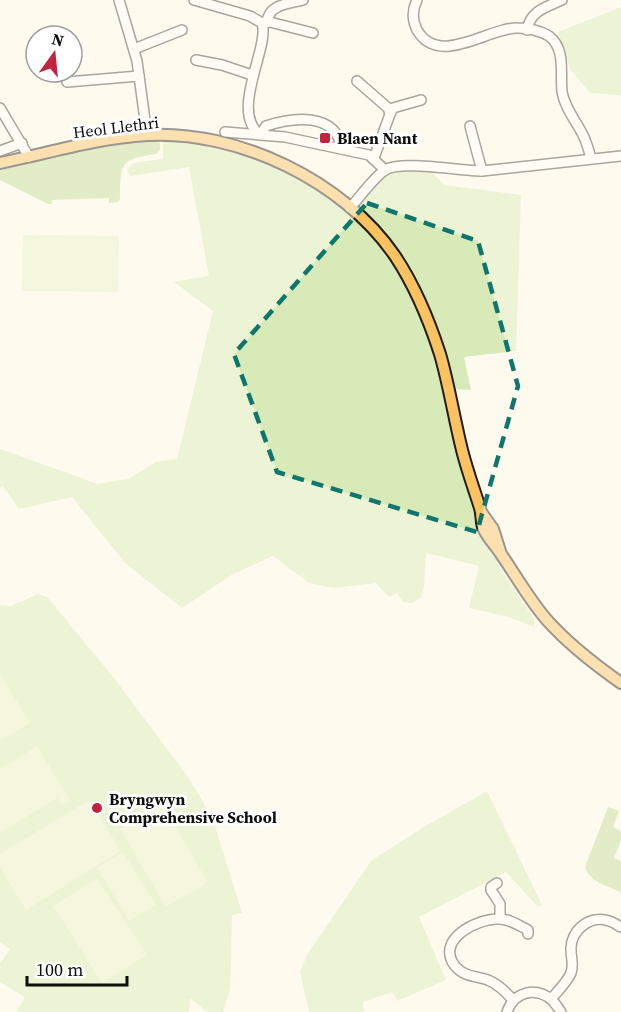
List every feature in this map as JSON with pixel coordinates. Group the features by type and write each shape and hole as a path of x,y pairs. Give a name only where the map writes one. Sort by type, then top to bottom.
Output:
{"main road":[{"name":"Heol Llethri","path":"0,164 104,140 147,135 199,138 241,147 284,164 318,183 350,207 394,254 415,291 440,355 462,453 481,511 493,529 500,551 524,591 554,627 573,646 621,683"}],"street":[{"path":"119,0 134,49 147,135"},
{"path":"194,0 250,16 265,23 313,33"},
{"path":"260,134 252,128 250,112 252,75 265,23 268,15 276,7 303,0"},
{"path":"417,0 412,9 414,24 421,36 433,45 454,46 508,29 540,32 556,43 561,55 563,94 568,110 585,138 591,158"},
{"path":"527,30 528,20 534,13 562,0"},
{"path":"134,49 182,30"},
{"path":"196,60 222,65 252,75"},
{"path":"84,80 139,76"},
{"path":"357,81 388,108 390,114"},
{"path":"374,158 393,108 421,100"},
{"path":"0,108 29,157"},
{"path":"260,134 266,126 279,122 310,119 331,127 340,140 342,148"},
{"path":"470,126 482,171"},
{"path":"225,132 285,136 342,148 369,155 384,170"},
{"path":"0,151 22,143"},
{"path":"350,207 384,170 399,165 482,171 621,156"},
{"path":"497,883 491,887 491,890 500,904 500,919"},
{"path":"513,1000 502,988 489,981 465,975 450,958 450,949 454,938 466,928 484,921 500,919 509,921 528,930 528,934"},
{"path":"551,999 570,974 573,959 571,949 576,932 592,920 609,921 621,927"},
{"path":"507,1012 510,1002 521,994 534,993 551,999 561,1012"}],"highlighted area":[{"path":"367,203 478,241 518,386 477,532 277,472 234,354"}],"green space":[{"path":"621,7 621,95 590,93 570,69 558,32"},
{"path":"163,135 199,138 284,164 350,207 385,170 434,168 435,176 445,185 521,195 516,351 464,357 471,390 455,389 451,384 481,511 500,568 534,619 534,627 509,617 469,608 479,566 426,553 424,587 421,597 412,603 403,602 397,593 389,597 376,583 333,588 309,583 273,556 233,574 182,608 125,563 72,497 19,509 3,486 0,487 0,449 98,484 130,478 156,462 177,459 213,311 174,282 209,276 189,167 131,176 127,170 133,163 163,159"},
{"path":"157,140 160,143 160,150 156,154 135,158 124,165 118,202 109,203 109,198 52,200 52,204 48,204 0,180 0,167 129,141"},
{"path":"23,235 119,236 118,292 22,291"},
{"name":"Bryngwyn Comprehensive School","path":"38,594 47,597 114,678 188,777 215,826 242,913 232,915 230,989 223,1012 207,1012 190,998 189,1012 16,1012 25,997 0,982 0,963 10,949 0,942 0,605 11,606"},
{"path":"0,676 30,723 0,741"},
{"path":"37,746 70,800 62,805 57,798 0,833 0,769"},
{"path":"487,791 542,905 538,907 506,872 419,917 446,980 397,1001 392,992 363,1002 364,1012 309,1012 300,972 308,953 372,860"},
{"path":"89,800 121,851 26,910 0,868 0,854"},
{"path":"162,804 208,882 166,907 120,829"},
{"path":"608,807 619,811 613,827 621,831 621,841 614,858 621,861 621,892 595,880 585,867"},
{"path":"123,852 156,905 129,921 97,868"},
{"path":"97,878 147,955 102,983 53,906"}],"place":[{"name":"Blaen Nant","path":"325,138"},
{"name":"Bryngwyn Comprehensive School","path":"97,808"}]}
